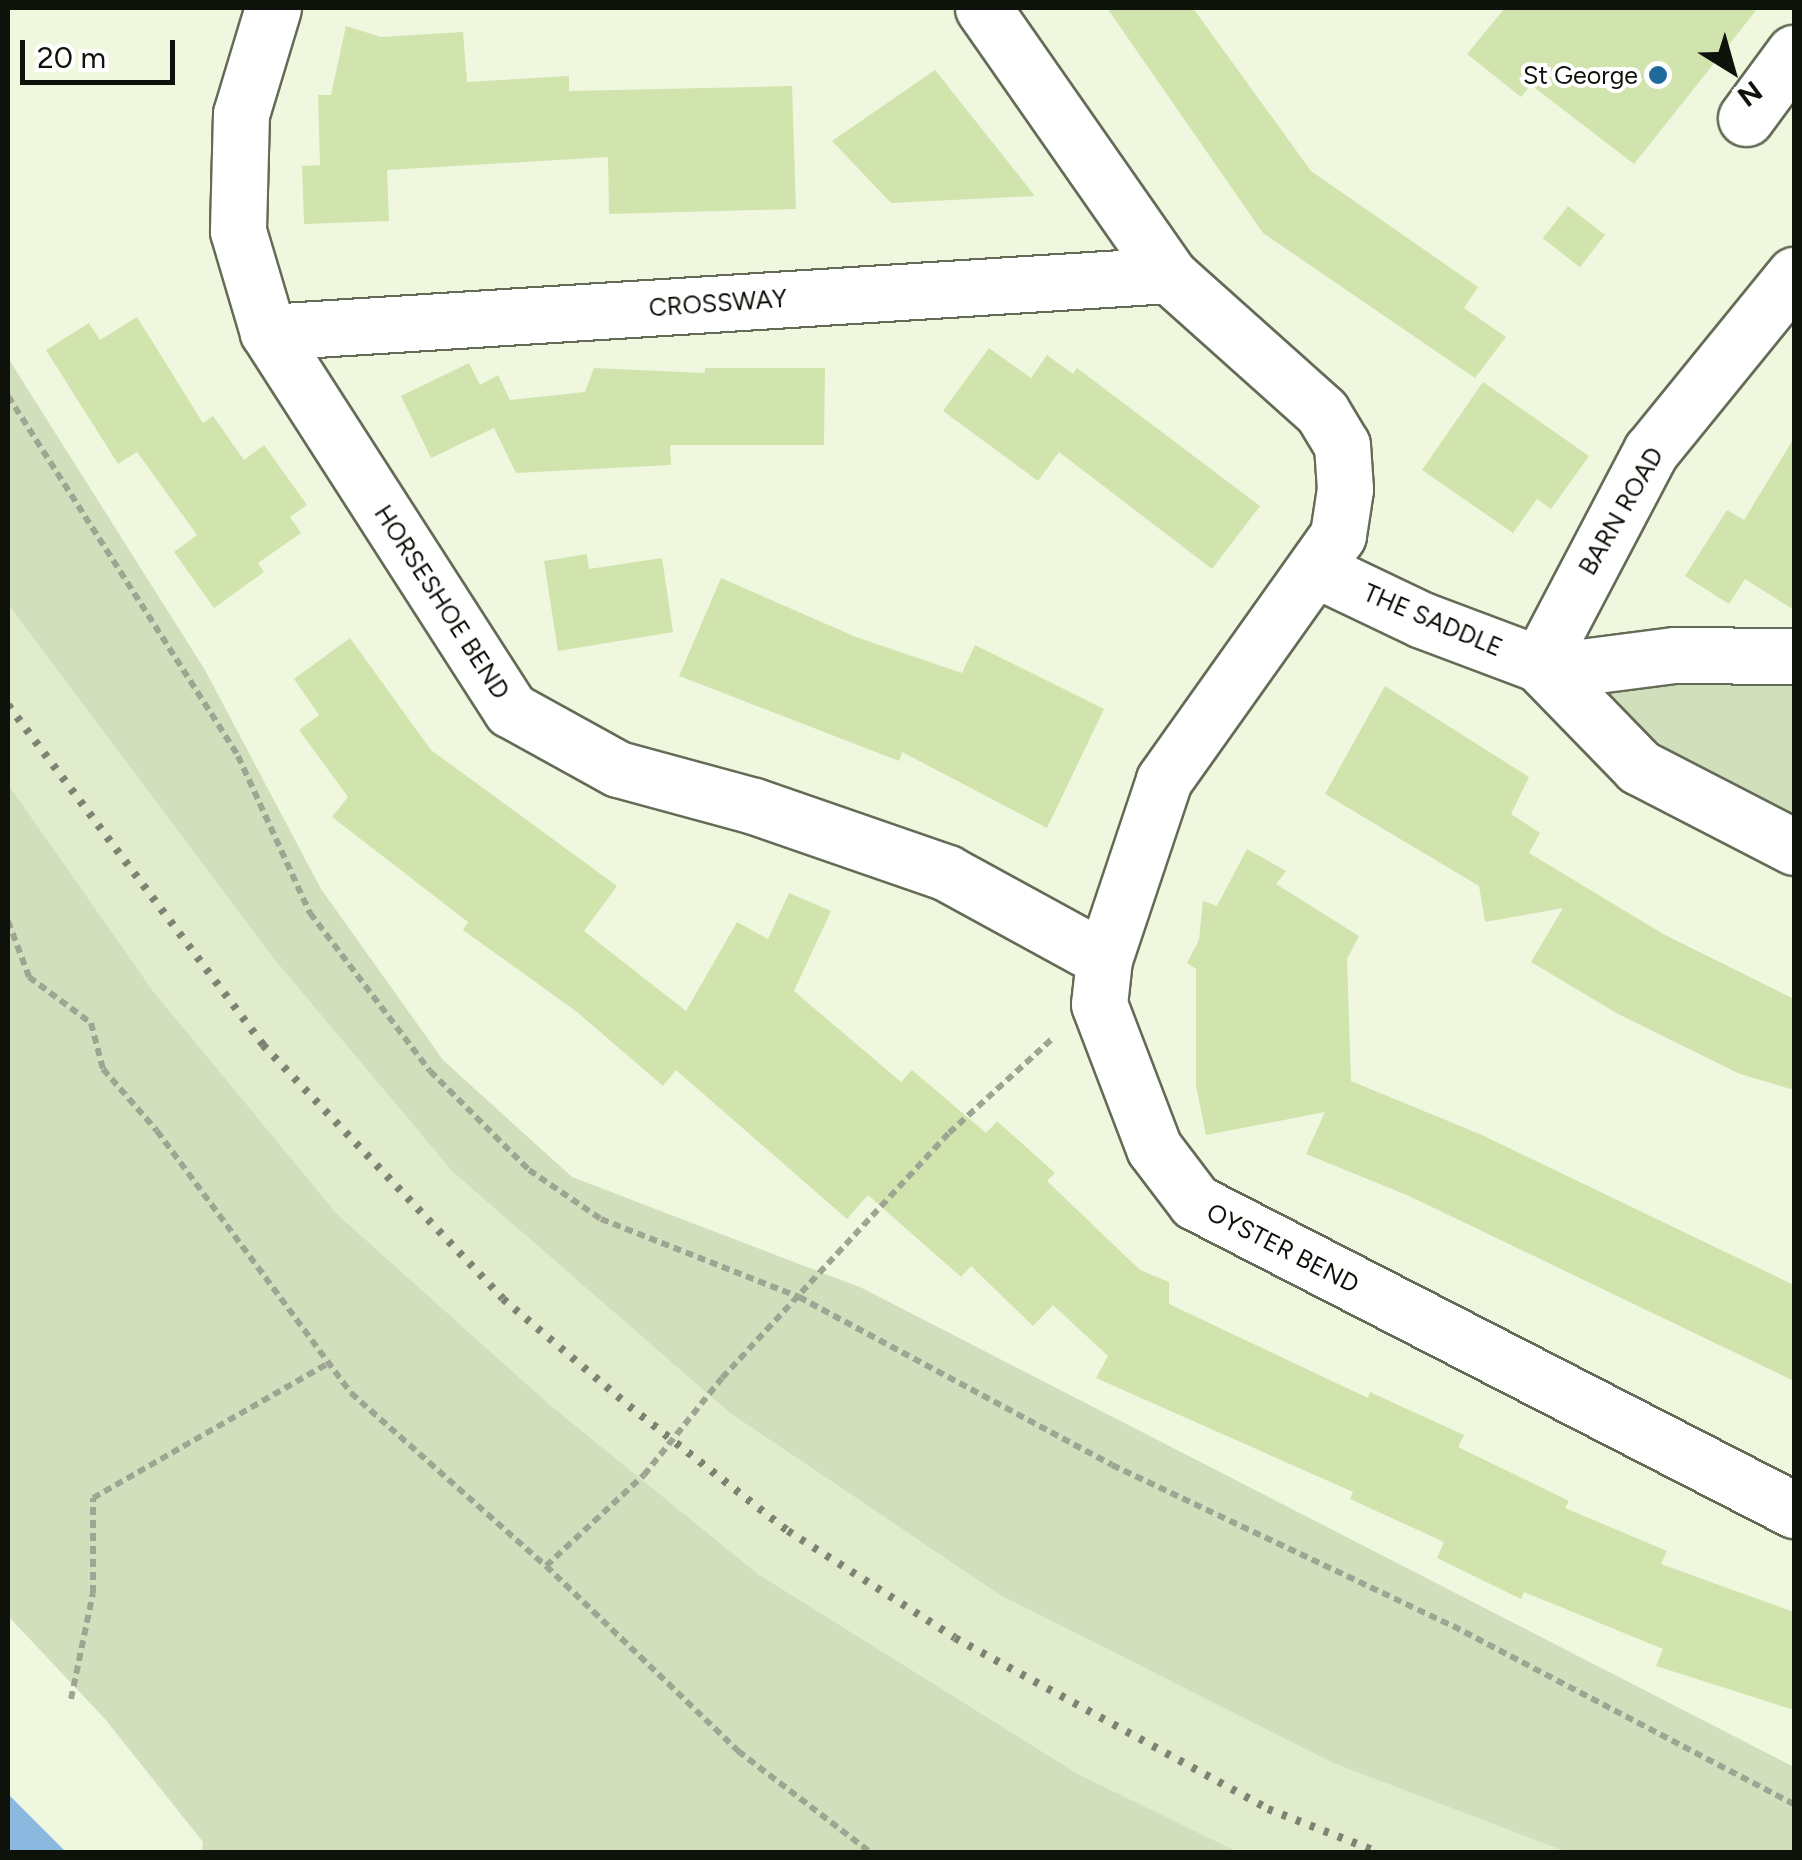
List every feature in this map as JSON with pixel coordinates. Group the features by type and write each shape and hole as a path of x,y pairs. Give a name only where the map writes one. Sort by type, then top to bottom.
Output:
{"street":[{"name":"HORSESHOE BEND","path":"273,8 240,114 238,231 268,332 511,710 618,769 754,806 946,872 1102,981"},
{"path":"983,8 1169,274 1322,412 1342,444 1345,489 1338,536 1164,780 1102,981"},
{"path":"1746,118 1794,53"},
{"name":"CROSSWAY","path":"268,332 1169,274"},
{"name":"BARN ROAD","path":"1545,667 1652,451 1794,275"},
{"name":"THE SADDLE","path":"1315,569 1422,620 1545,667 1639,767 1794,848"},
{"name":"THE SADDLE","path":"1545,667 1674,655 1794,656"},
{"name":"OYSTER BEND","path":"1102,981 1154,1148 1195,1202 1794,1510"}],"path":[{"path":"8,396 238,756 310,913 430,1071 529,1170 601,1219 800,1296 1112,1465 1453,1626 1794,1804"},
{"path":"8,920 29,977 91,1023 102,1070 157,1130 351,1393 546,1566 738,1751 870,1852"},
{"path":"546,1566 644,1474 722,1378 1016,1066 1102,981"},
{"path":"70,1699 93,1593 93,1498 329,1363"}],"shaded area":[{"path":"8,358 205,670 321,889 443,1060 572,1177 862,1288 1794,1767 1794,1852 1567,1852 1333,1763 1000,1595 730,1413 453,1172 275,960 8,604"},
{"path":"8,604 275,960 600,1298 730,1413 1000,1595 1333,1763 1567,1852 1238,1852 1078,1774 758,1574 550,1405 337,1214 153,991 8,784"},
{"path":"1794,669 1794,815 1666,748 1593,692 1594,684"},
{"path":"8,784 153,991 337,1214 550,1405 758,1574 1078,1774 1238,1852 202,1852 203,1842 105,1719 8,1616"}],"water":[{"path":"8,1794 66,1852 8,1852"}],"building":[{"path":"1107,8 1193,8 1311,171 1478,287 1464,308 1506,337 1475,378 1263,233"},
{"path":"1505,8 1758,8 1634,164 1531,85 1521,97 1467,54"},
{"path":"346,26 381,37 463,32 467,82 569,76 569,91 792,86 796,209 609,214 608,157 387,170 389,221 304,224 302,166 320,165 318,95 331,95"},
{"path":"935,70 1035,196 891,203 832,141"},
{"path":"1568,206 1605,235 1580,267 1543,238"},
{"path":"137,317 203,423 213,416 244,460 264,445 307,505 290,517 301,533 258,563 264,572 214,608 174,552 197,535 137,452 118,464 46,350 89,323 100,340"},
{"path":"989,348 1031,378 1047,355 1073,374 1077,368 1260,506 1212,569 1059,452 1038,481 943,411"},
{"path":"469,363 480,385 498,375 510,400 585,392 594,368 705,373 705,368 825,368 824,445 670,445 671,465 516,473 494,428 431,458 401,396"},
{"path":"1483,382 1589,456 1551,509 1537,499 1513,533 1422,470"},
{"path":"1794,438 1794,610 1745,579 1729,604 1685,576 1727,510 1744,520"},
{"path":"587,554 589,569 662,558 673,632 558,651 544,561"},
{"path":"721,578 856,637 962,673 975,645 1104,709 1047,828 902,752 899,761 679,676"},
{"path":"350,638 431,750 617,886 584,931 686,1011 737,922 768,939 789,893 831,911 794,991 901,1082 912,1070 986,1133 997,1121 1055,1173 1047,1181 1140,1270 1169,1282 1169,1304 1368,1398 1370,1392 1464,1435 1458,1447 1569,1501 1565,1508 1667,1551 1661,1564 1794,1612 1794,1710 1656,1666 1663,1649 1524,1592 1521,1599 1437,1558 1444,1542 1350,1499 1353,1492 1096,1378 1108,1356 1053,1305 1033,1326 971,1266 961,1277 868,1195 847,1219 676,1070 663,1086 577,1012 463,930 468,922 332,817 348,797 299,730 319,715 294,679"},
{"path":"1385,686 1529,777 1511,814 1540,833 1529,853 1665,935 1794,999 1794,1090 1740,1074 1618,1014 1531,962 1563,908 1485,922 1479,886 1325,794"},
{"path":"1247,849 1286,871 1276,884 1359,936 1347,959 1351,1081 1482,1135 1794,1285 1794,1381 1409,1196 1306,1154 1325,1112 1206,1135 1196,1086 1196,969 1187,963 1199,940 1203,901 1217,906"}],"railway":[{"path":"8,705 263,1045 503,1299 629,1406 788,1531 955,1638 1268,1809 1378,1852"}],"place":[{"name":"St George","path":"1658,75"}]}
